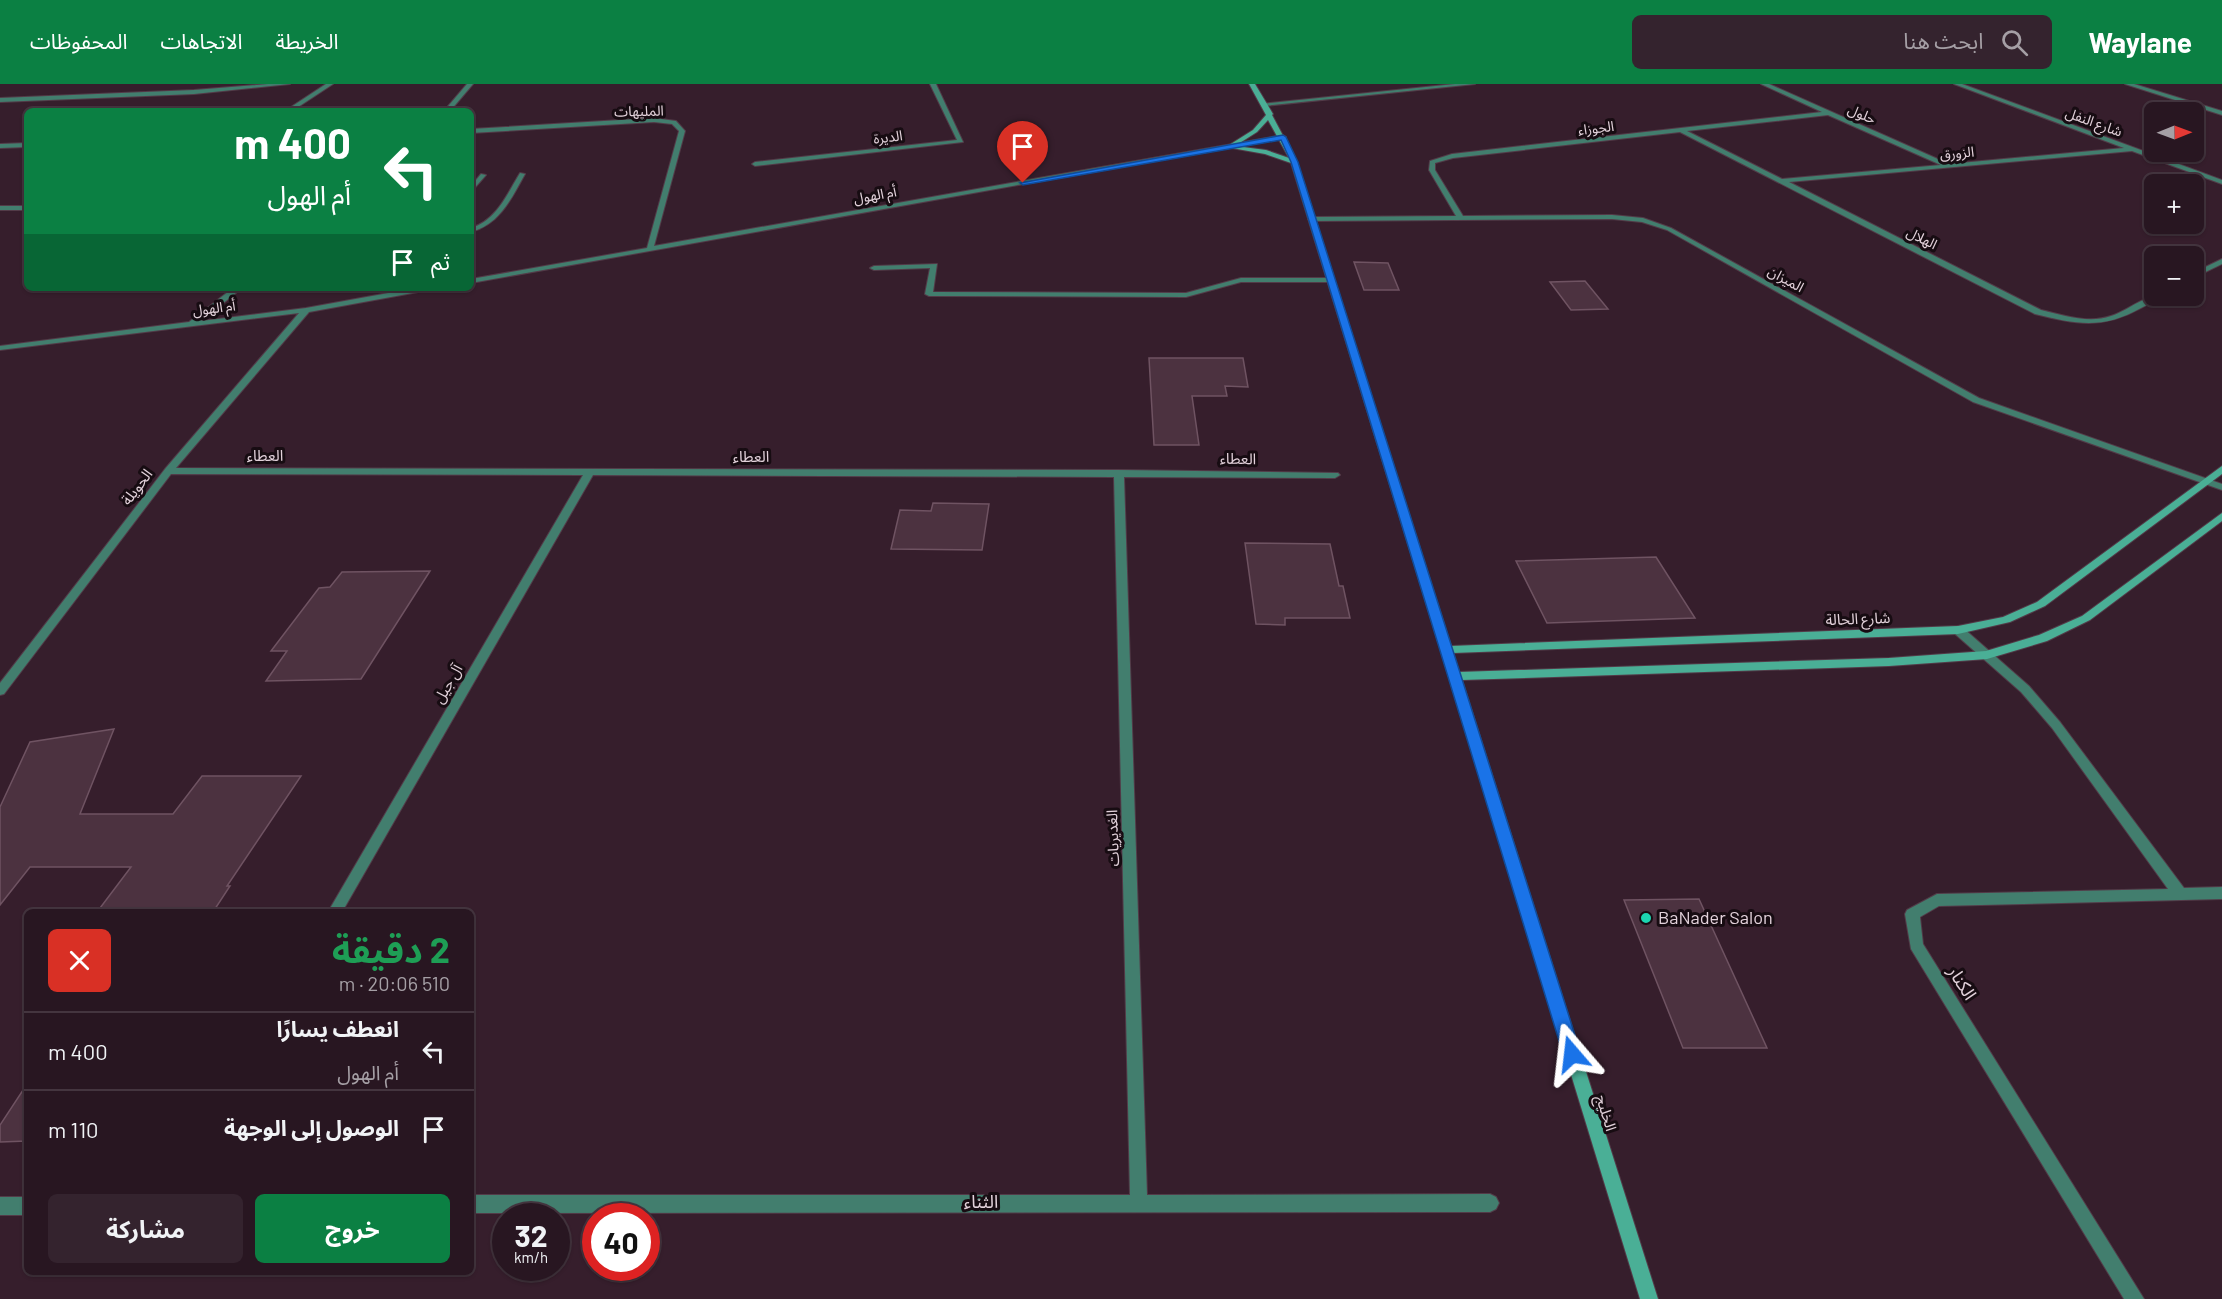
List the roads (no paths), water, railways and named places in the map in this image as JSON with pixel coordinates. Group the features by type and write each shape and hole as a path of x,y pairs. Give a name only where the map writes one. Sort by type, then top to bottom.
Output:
{"street":[{"path":"0,100 194,92 287,84"},
{"path":"293,108 330,84"},
{"path":"450,108 470,84 481,84"},
{"name":"الديرة","path":"755,164 961,141 933,84"},
{"name":"الخليج","path":"1252,84 1283,137 1294,162 1648,1299"},
{"path":"1229,147 1255,131 1267,109 1473,84"},
{"name":"حلول","path":"1764,84 1950,166"},
{"name":"شارع النفل","path":"1957,84 2222,182"},
{"path":"2128,84 2222,113"},
{"name":"الجوزاء","path":"1461,219 1432,170 1432,162 1452,156 1828,112"},
{"name":"المليهات","path":"474,131 654,120 674,122 682,131 650,249"},
{"name":"الهلال","path":"1681,130 2038,312 2074,320 2106,320 2144,303"},
{"name":"أم الهول","path":"474,280 1283,137"},
{"path":"0,146 24,145"},
{"path":"1229,147 1266,152 1294,162"},
{"name":"الزورق","path":"1782,181 2133,149"},
{"path":"474,229 493,221 522,174"},
{"path":"474,186 483,176"},
{"path":"0,208 24,208"},
{"name":"الميزان","path":"1311,219 1612,217 1652,223 1669,229 1976,400 2222,487"},
{"path":"2204,270 2222,261"},
{"path":"874,268 934,266 929,294 1186,295 1240,280 1330,280"},
{"path":"192,325 234,291"},
{"name":"أم الهول","path":"0,348 306,310 412,291"},
{"name":"الحويلة","path":"0,691 168,471 306,310"},
{"path":"0,359 12,347"},
{"name":"شارع الحالة","path":"1446,650 1958,630 2006,620 2041,604 2222,469"},
{"name":"العطاء","path":"168,471 1335,475"},
{"name":"آل جيل","path":"337,909 590,472"},
{"name":"الغديريات","path":"1119,473 1139,1202"},
{"path":"1455,676 1889,662 1986,655 2043,638 2086,618 2222,516"},
{"path":"1958,630 2025,689 2056,725 2180,894"},
{"name":"الكنار","path":"2135,1299 1916,945 1911,914 1937,900 2222,893"},
{"name":"الثناء","path":"474,1204 1490,1203"},
{"path":"0,1206 24,1206"}],"place":[{"name":"BaNader Salon","path":"1646,918"}]}
